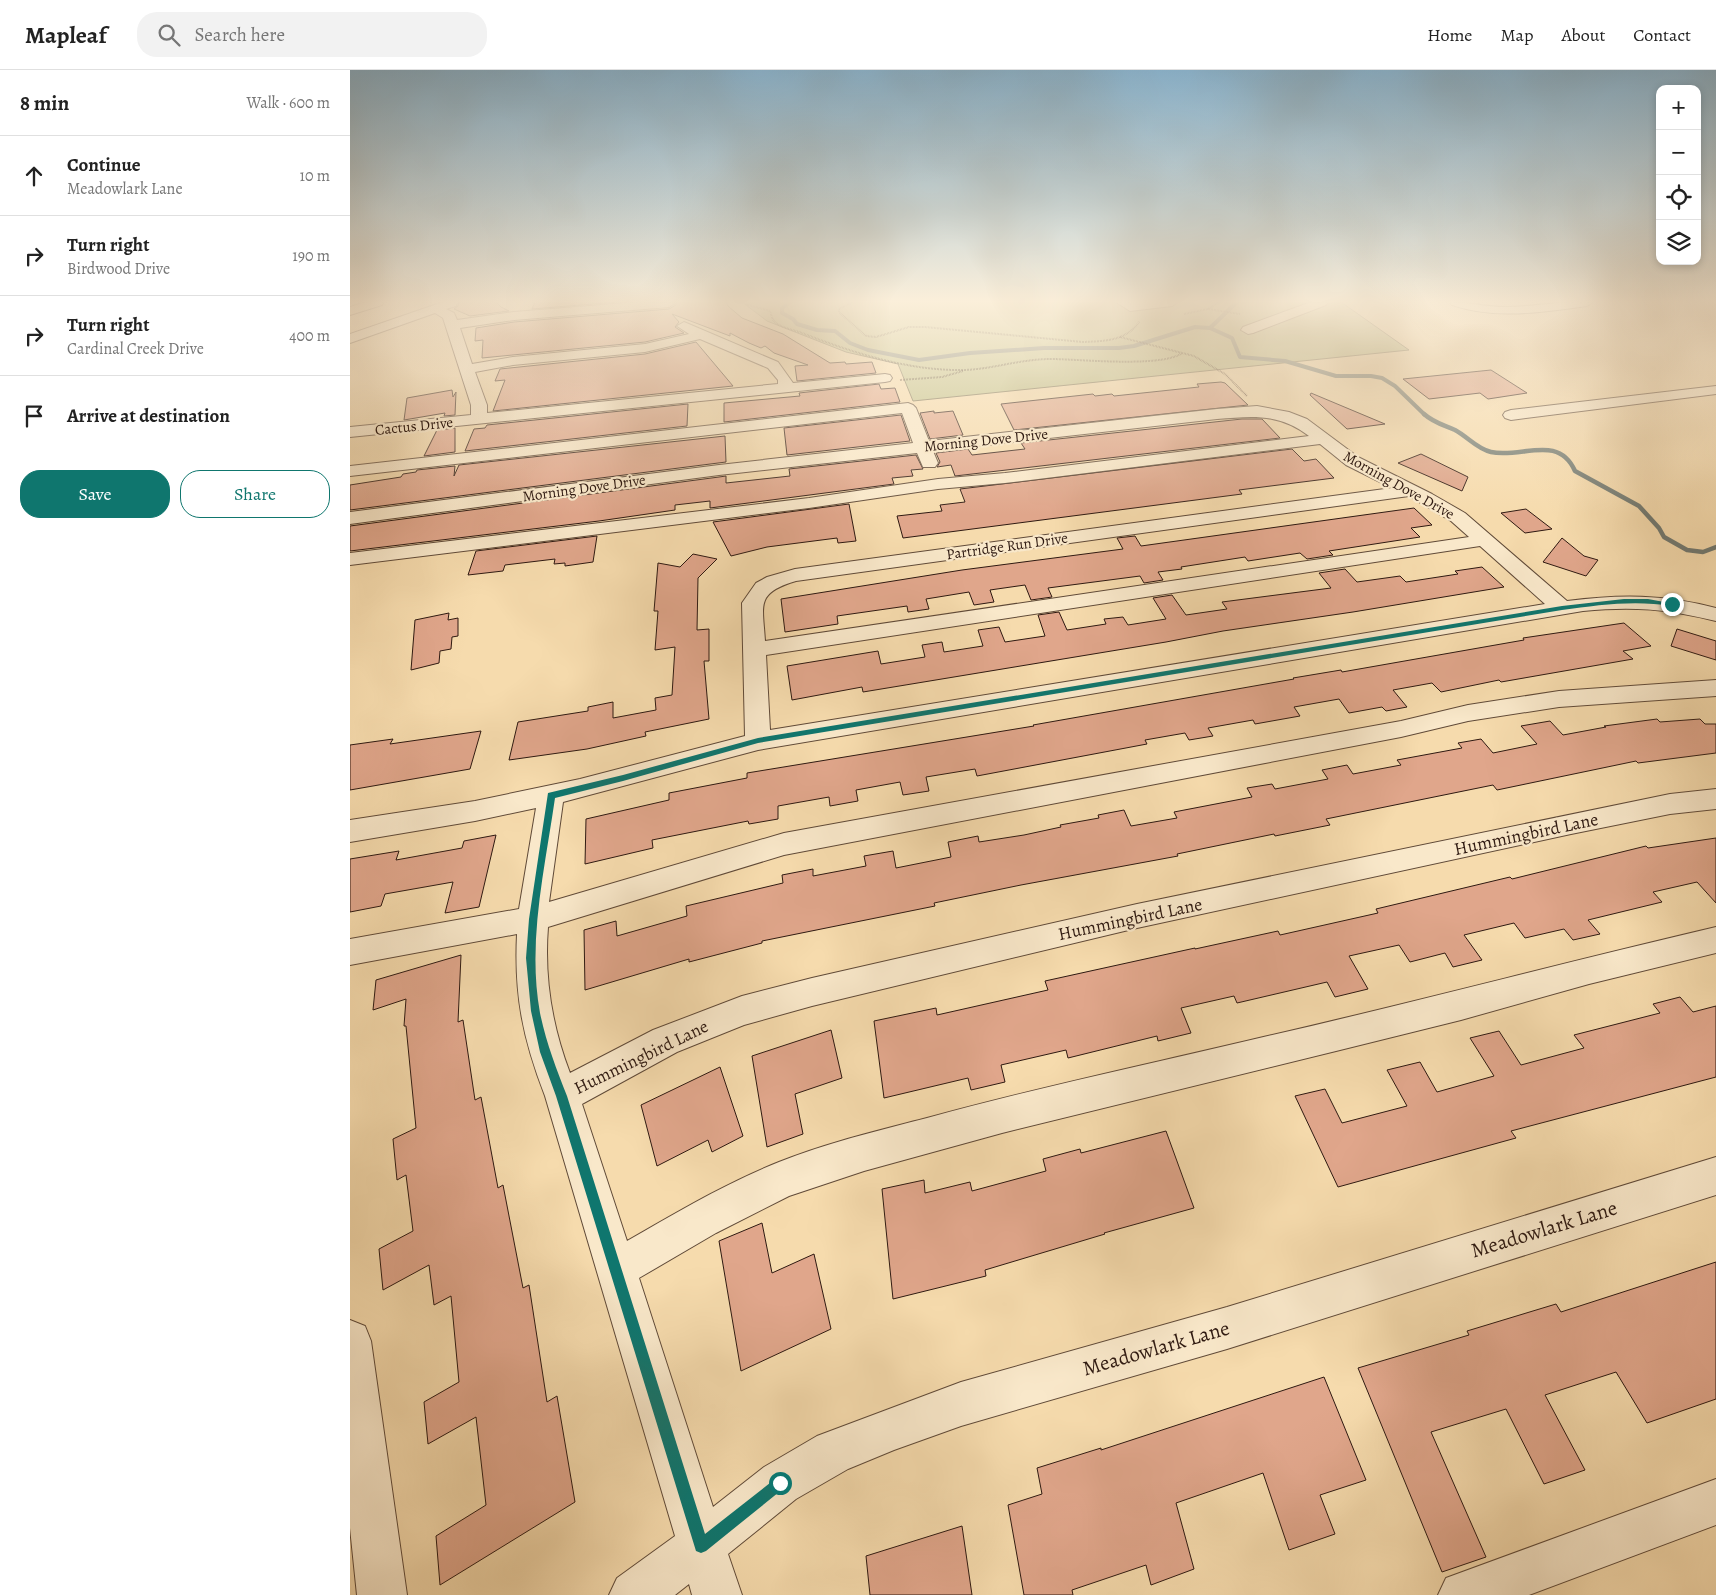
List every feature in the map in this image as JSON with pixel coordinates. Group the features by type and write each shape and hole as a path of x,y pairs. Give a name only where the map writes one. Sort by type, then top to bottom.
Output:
{"street":[{"path":"468,373 479,405 480,412 477,419"},
{"path":"779,373 784,380 786,388"},
{"name":"Cactus Drive","path":"350,432 883,379"},
{"path":"1511,415 1716,390"},
{"path":"350,471 755,446 908,408 938,484"},
{"name":"Morning Dove Drive","path":"350,518 755,446 923,447 1217,414 1264,412 1289,417 1301,422 1352,461 1426,498 1458,517 1562,608"},
{"path":"350,559 809,503 938,484 1015,477 1324,439"},
{"name":"Partridge Run Drive","path":"758,741 752,603 755,593 777,579 1409,491"},
{"path":"754,650 1485,540"},
{"path":"350,831 476,811 551,796 758,741 1562,608 1602,602 1648,600 1716,615"},
{"path":"350,952 533,919 784,844 906,820 1401,728 1477,712 1559,699 1716,688"},
{"path":"551,796 533,919 531,958 535,1011 545,1052 562,1096 717,1595"},
{"name":"Hummingbird Lane","path":"562,1096 665,1041 742,1011 812,992 1137,916 1580,822 1670,804 1716,799"},
{"path":"615,1270 702,1219 782,1179 864,1153 1002,1115 1336,1036 1461,1005 1589,970 1716,940"},
{"name":"Meadowlark Lane","path":"634,1595 701,1546 780,1483 833,1452 894,1428 961,1404 1227,1328 1716,1176"},
{"path":"351,1352 382,1595"},
{"path":"1463,1595 1716,1502"}],"path":[{"path":"883,379 924,379 955,373"},
{"path":"1224,373 1264,412"}],"green space":[{"path":"902,373 1184,373 913,401"}],"building":[{"path":"498,373 722,373 733,386 493,411 505,380 495,381"},
{"path":"796,373 874,373 797,381"},
{"path":"1460,373 1496,373 1527,393 1488,399 1480,393 1429,399 1403,379"},
{"path":"1225,383 1248,405 1014,430 1001,404 1093,394 1095,396 1112,394 1114,396 1199,387 1197,384"},
{"path":"879,384 881,389 895,388 900,402 724,422 724,403 800,396 799,393"},
{"path":"452,390 453,397 456,392 455,415 444,416 445,413 404,420 407,398"},
{"path":"1311,393 1385,424 1347,429 1310,395"},
{"path":"688,404 687,426 465,451 474,429 485,428 487,425"},
{"path":"934,411 934,413 953,411 963,435 930,439 920,413"},
{"path":"901,415 910,441 787,455 784,428"},
{"path":"1242,419 1262,419 1280,438 955,476 951,465 937,467 940,462 936,453 968,449 972,455 1025,449 1021,443"},
{"path":"455,428 455,452 424,456 437,430"},
{"path":"725,436 726,462 350,510 350,485 401,477 403,474 416,472 417,470 455,466 454,476 459,465"},
{"path":"1292,449 1304,461 1316,459 1334,478 1239,490 1242,494 903,538 897,516 942,511 940,505 965,502 960,489"},
{"path":"1421,454 1468,477 1462,491 1398,463"},
{"path":"916,455 923,469 911,470 913,476 892,478 894,484 710,508 710,501 675,505 675,510 599,521 350,551 350,526 726,476 726,483 790,476 789,469"},
{"path":"849,504 856,541 838,543 837,538 767,547 731,556 713,522"},
{"path":"1414,508 1432,525 1411,528 1420,537 1329,551 1333,555 1307,559 1300,553 1248,561 1245,557 1158,572 1163,580 1144,583 1140,576 1048,588 1052,597 1031,600 1025,585 990,590 994,602 974,605 969,592 926,599 929,609 908,612 907,606 837,616 838,624 785,632 781,599 962,570 1123,549 1117,538 1135,536 1141,546"},
{"path":"1526,509 1552,529 1525,533 1501,513"},
{"path":"597,536 593,562 565,566 565,563 554,564 555,559 505,565 503,571 468,575 476,551"},
{"path":"1562,538 1584,556 1598,560 1586,576 1543,562"},
{"path":"693,554 717,559 698,578 697,630 709,629 709,661 704,661 709,719 645,732 646,736 587,749 509,760 518,722 588,711 588,707 613,702 613,718 656,710 655,698 672,695 675,647 655,650 658,611 654,611 658,563 680,567"},
{"path":"1482,567 1504,587 1223,631 863,692 862,687 792,700 787,666 878,651 881,664 925,657 922,645 942,642 944,652 983,646 978,630 999,627 1005,642 1045,636 1038,615 1059,612 1067,630 1106,624 1104,619 1123,617 1128,625 1166,619 1153,598 1172,595 1186,615 1227,609 1222,602 1331,588 1319,573 1345,569 1357,582 1400,576 1406,582 1458,574 1455,571"},
{"path":"449,613 448,620 458,618 458,636 452,637 451,649 440,651 439,663 411,670 415,620"},
{"path":"1624,623 1651,646 1623,651 1633,659 1501,682 1499,680 1441,692 1432,683 1393,690 1407,707 1386,711 1382,707 1349,713 1339,699 1294,707 1300,716 1255,724 1253,720 1208,728 1213,736 1189,740 1185,733 1145,740 1147,744 977,776 975,769 926,777 929,791 903,795 900,782 856,790 858,801 830,806 829,797 778,806 778,819 749,824 748,821 652,840 653,848 585,864 586,819 669,800 669,793 747,778 747,773 1034,726 1293,678 1341,670 1342,672 1524,640 1523,638"},
{"path":"1677,629 1716,641 1716,660 1671,646"},
{"path":"1657,719 1660,722 1700,719 1705,724 1716,724 1716,753 1638,763 1636,761 1497,790 1493,785 1326,819 1330,825 1275,836 1274,834 1177,854 1178,856 1021,885 934,903 935,906 762,941 762,943 689,962 689,959 585,990 584,930 616,921 617,936 687,916 686,906 783,883 782,875 813,869 813,876 866,866 864,856 893,851 896,868 951,857 948,842 978,836 979,842 1024,835 1061,827 1060,825 1099,818 1098,815 1124,810 1131,826 1177,818 1174,812 1252,797 1247,788 1272,784 1275,789 1328,779 1322,770 1347,765 1353,774 1401,765 1397,760 1462,748 1458,743 1481,739 1493,753 1537,744 1521,726 1550,721 1563,735 1606,727 1604,726"},
{"path":"481,731 470,769 350,790 350,745 393,739 390,744"},
{"path":"496,835 479,907 445,913 453,882 385,894 381,906 350,912 350,859 399,851 396,860 462,848 464,841"},
{"path":"1716,838 1716,903 1697,882 1653,892 1662,902 1588,920 1600,934 1573,940 1564,929 1525,938 1514,923 1464,935 1482,960 1453,967 1445,953 1410,962 1399,945 1349,956 1368,989 1335,997 1327,982 1237,1003 1234,996 1181,1008 1191,1033 1158,1041 1157,1036 1068,1058 1066,1050 1001,1065 1005,1082 971,1090 968,1078 884,1098 874,1021 936,1008 937,1015 1048,990 1045,981 1278,931 1280,935 1378,913 1376,909 1510,877 1512,879 1646,846 1648,848"},
{"path":"461,955 458,1022 463,1020 475,1100 481,1097 498,1188 503,1185 523,1288 529,1285 547,1402 557,1396 575,1502 440,1585 436,1536 486,1505 476,1417 428,1444 424,1402 459,1382 451,1296 434,1305 429,1265 383,1290 379,1249 413,1231 406,1175 397,1180 393,1139 416,1128 406,1026 404,1026 406,999 373,1010 376,980"},
{"path":"1680,997 1693,1012 1716,1006 1716,1077 1511,1131 1516,1138 1338,1187 1295,1096 1325,1089 1342,1123 1407,1106 1387,1070 1420,1062 1437,1092 1494,1076 1470,1038 1499,1031 1521,1065 1584,1048 1574,1035 1660,1013 1653,1004"},
{"path":"831,1030 842,1078 795,1094 803,1134 767,1147 752,1056"},
{"path":"720,1067 743,1136 712,1152 708,1140 657,1166 641,1105"},
{"path":"1166,1131 1194,1208 1104,1233 985,1270 986,1276 893,1299 882,1189 924,1180 925,1193 970,1182 972,1191 1046,1171 1043,1159 1080,1149 1081,1153"},
{"path":"762,1223 772,1273 814,1254 831,1329 741,1371 719,1241"},
{"path":"1716,1262 1716,1399 1647,1423 1616,1372 1545,1395 1585,1470 1544,1484 1506,1409 1431,1432 1486,1557 1442,1572 1358,1368 1469,1335 1467,1331 1556,1304 1561,1312"},
{"path":"1324,1377 1366,1480 1320,1495 1335,1534 1289,1550 1263,1473 1176,1503 1194,1569 1151,1585 1146,1565 1072,1590 1073,1595 1024,1595 1008,1505 1042,1494 1037,1468 1101,1448 1101,1450"},
{"path":"962,1526 972,1595 870,1595 866,1556"}],"waterway":[{"path":"1326,373 1336,376 1371,376 1382,378 1395,386 1425,415"},
{"path":"1424,414 1435,422 1455,430 1481,448 1491,452 1514,453 1549,450 1559,453 1568,460 1575,471 1639,506 1659,528 1664,537 1687,550 1703,552 1716,547"}],"route":[{"path":"780,1483 701,1546 562,1096 545,1052 535,1011 531,958 533,919 551,796 758,741 1602,602 1648,600 1672,604"}]}
